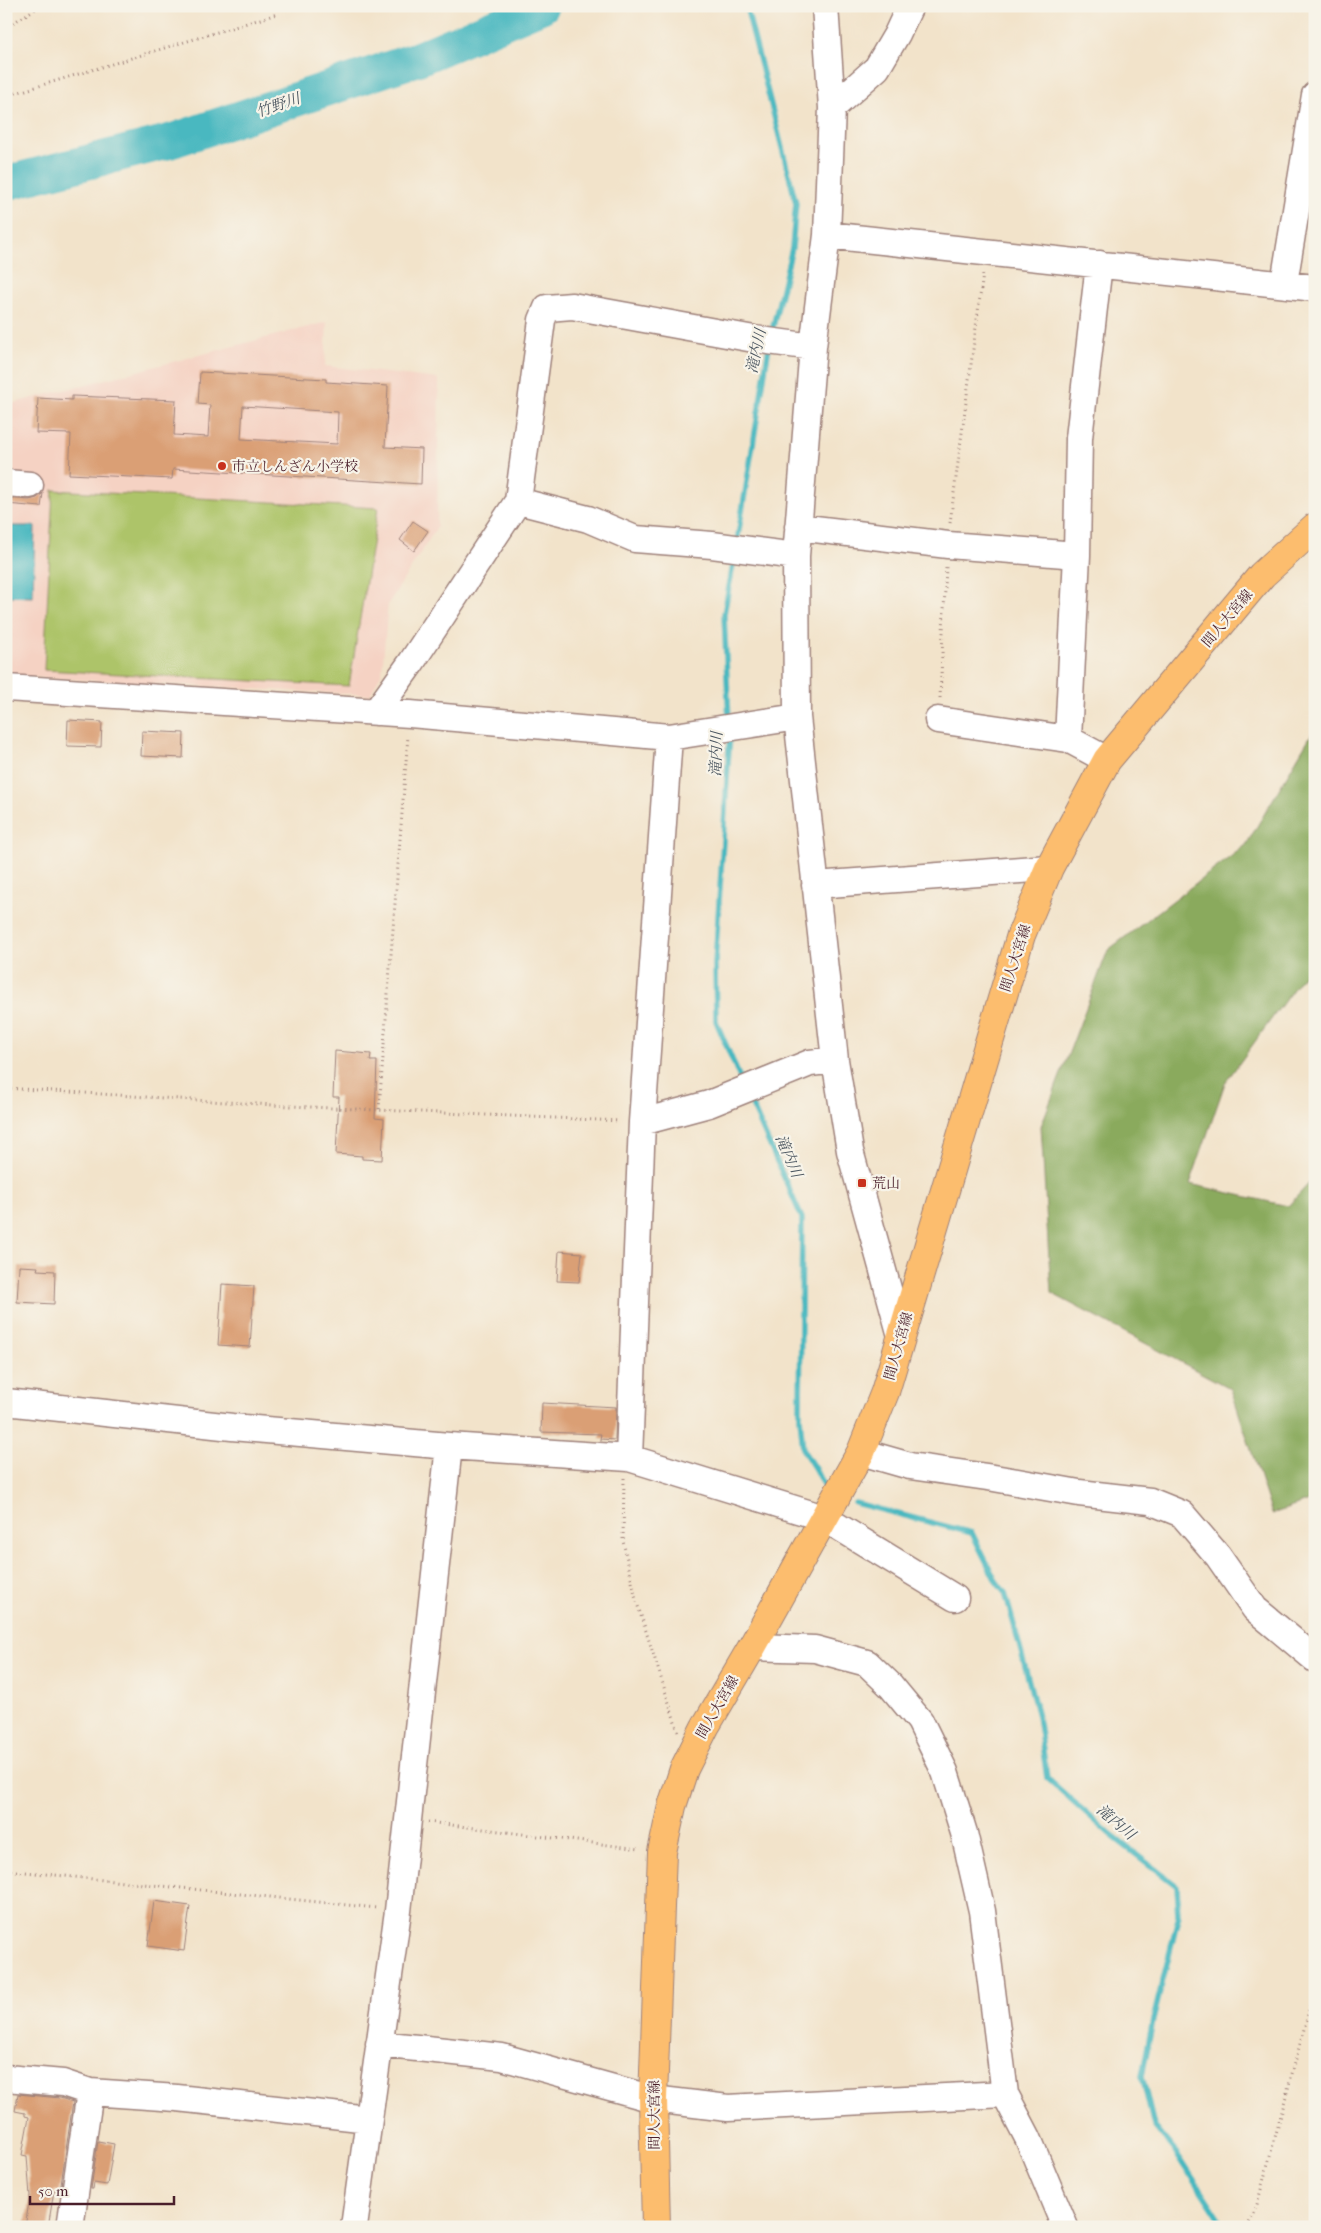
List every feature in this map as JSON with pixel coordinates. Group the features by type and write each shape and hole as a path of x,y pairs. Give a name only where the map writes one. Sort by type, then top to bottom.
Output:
{"main road":[{"name":"間人大宮線","path":"656,2227 653,2099 662,1852 672,1806 687,1763 704,1727 752,1647 861,1452 885,1392 1021,935 1049,868 1107,760 1262,575 1315,527"}],"street":[{"path":"825,6 832,108 827,235 813,347 796,556 797,717 834,1060 850,1152 901,1336"},
{"path":"832,108 877,68 897,34 910,6"},
{"path":"1284,283 1315,95"},
{"path":"827,235 1284,283 1315,288"},
{"path":"1068,739 1079,438 1099,264"},
{"path":"376,712 411,663 518,502 542,320 547,308 572,306 754,339 813,347"},
{"path":"518,502 588,519 635,538 712,545 796,556"},
{"path":"798,527 948,544 1076,555"},
{"path":"6,688 410,714 669,737 797,717"},
{"path":"938,720 1068,739 1107,760"},
{"path":"627,1458 642,1122 669,737"},
{"path":"815,885 1049,868"},
{"path":"642,1122 709,1104 810,1063 834,1060"},
{"path":"6,1402 232,1427 449,1446 627,1458 824,1518 955,1598"},
{"path":"354,2227 398,1910 449,1446"},
{"path":"861,1452 910,1466 1080,1493 1150,1501 1182,1514 1218,1556 1255,1610 1315,1659"},
{"path":"752,1647 815,1649 867,1663 891,1686 920,1721 945,1772 964,1833 982,1911 1005,2094 1028,2138 1065,2227"},
{"path":"379,2044 502,2057 653,2099 728,2108 1005,2094"},
{"path":"6,2078 63,2083 90,2092 177,2098 369,2119"},
{"path":"70,2227 90,2092"}],"path":[{"path":"13,23 40,6"},
{"path":"6,96 277,14"},
{"path":"938,720 948,544 986,251"},
{"path":"379,1110 410,714"},
{"path":"6,1088 379,1110 642,1122"},
{"path":"627,1458 623,1541 636,1600 687,1763"},
{"path":"408,1819 662,1852"},
{"path":"6,1870 398,1910"},
{"path":"1248,2227 1255,2212 1315,1988"}],"shaded area":[{"name":"市立しんざん小学校","path":"327,322 325,366 439,379 437,527 388,604 382,672 370,695 6,676 6,405"}],"green space":[{"path":"53,490 378,508 349,686 44,670"},
{"path":"1315,728 1315,959 1225,1083 1190,1184 1288,1206 1315,1177 1315,1499 1272,1514 1231,1389 1051,1293 1041,1126 1108,950 1246,845"}],"water":[{"path":"6,526 35,526 33,597 6,596"}],"building":[{"path":"200,372 326,379 326,382 388,386 385,447 422,449 421,484 173,469 172,479 69,474 71,434 36,433 38,398 72,400 72,396 176,400 174,435 208,437 210,405 198,404","holes":["243,406 338,412 337,444 241,439"]},
{"path":"43,493 41,507 6,504 6,498 29,500 37,498"},
{"path":"413,521 428,531 414,551 400,540"},
{"path":"68,720 102,722 101,747 67,746"},
{"path":"142,731 184,733 183,758 141,756"},
{"path":"335,1051 371,1054 370,1061 377,1061 375,1118 384,1119 382,1160 362,1159 362,1156 336,1154 339,1097 333,1097"},
{"path":"559,1251 582,1253 579,1282 557,1281"},
{"path":"19,1266 38,1267 37,1270 55,1271 54,1304 17,1302"},
{"path":"222,1284 254,1286 250,1347 218,1345"},
{"path":"542,1403 616,1407 615,1440 600,1439 601,1434 541,1432"},
{"path":"154,1901 190,1906 184,1951 148,1946"},
{"path":"18,2094 60,2098 73,2102 60,2191 54,2191 48,2227 25,2227 30,2196 27,2156 22,2155 29,2117 25,2116 25,2113 15,2111"},
{"path":"98,2141 114,2144 107,2185 94,2183 93,2189 91,2189"}],"waterway":[{"name":"竹野川","path":"6,183 171,141 417,59 542,6"},
{"name":"滝内川","path":"746,6 796,203 792,248 771,335"},
{"name":"滝内川","path":"737,542 769,347"},
{"name":"滝内川","path":"729,721 724,614 735,554"},
{"name":"滝内川","path":"730,733 715,964 716,1021 742,1083"},
{"name":"滝内川","path":"748,1096 802,1218 800,1417 803,1450 826,1491"},
{"name":"滝内川","path":"855,1503 972,1533 996,1581 1005,1593 1038,1716 1047,1778 1111,1835 1177,1886 1179,1915 1153,2020 1142,2076 1154,2126 1177,2154 1223,2224 1230,2227"}],"place":[{"name":"市立しんざん小学校","path":"222,466"},
{"name":"荒山","path":"862,1183"}]}
